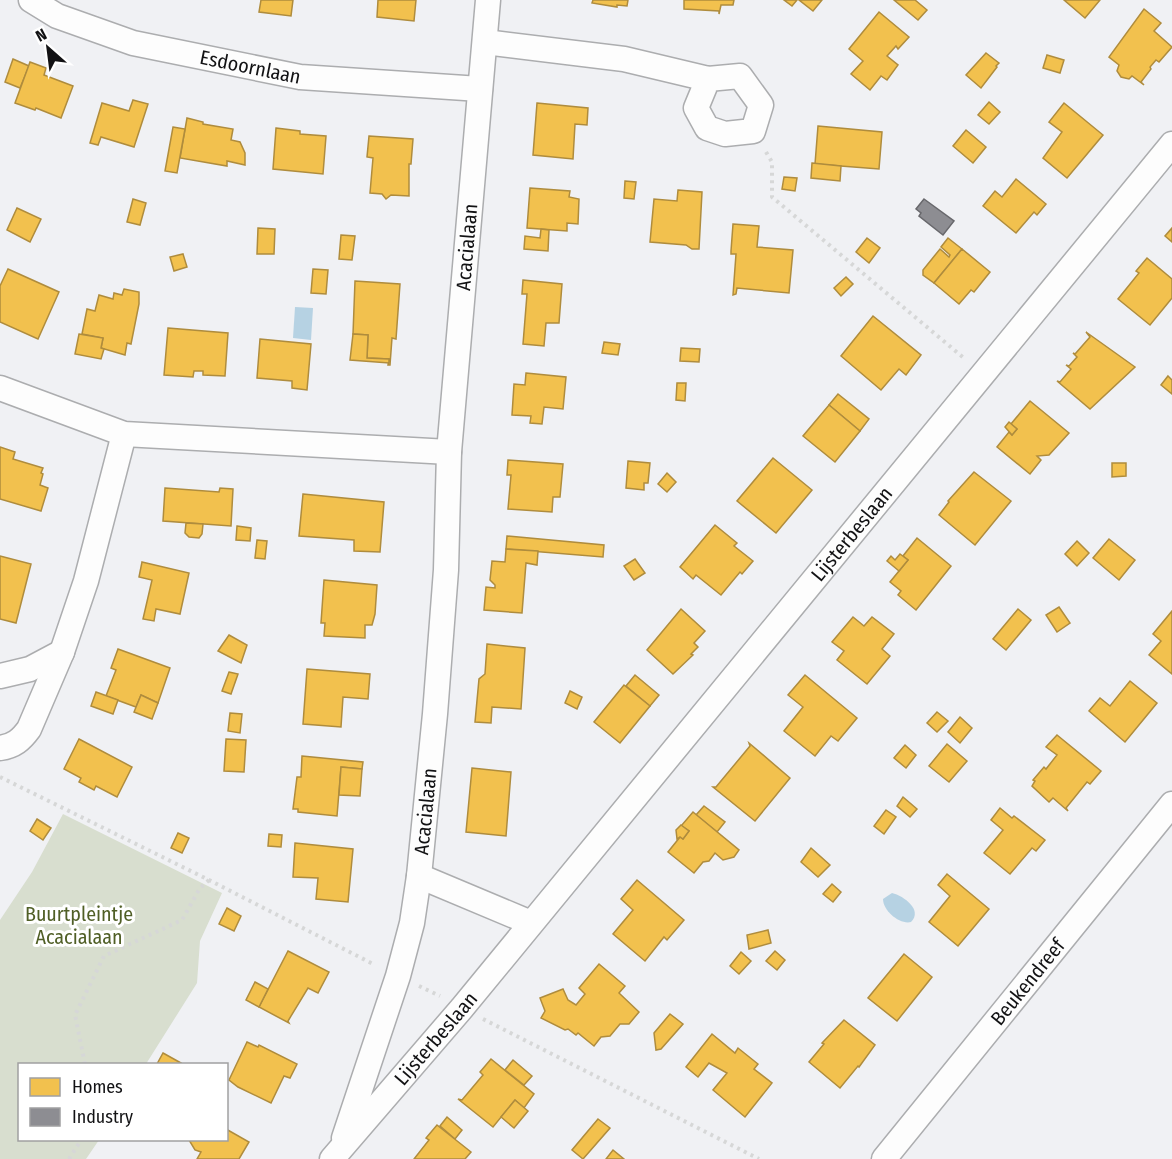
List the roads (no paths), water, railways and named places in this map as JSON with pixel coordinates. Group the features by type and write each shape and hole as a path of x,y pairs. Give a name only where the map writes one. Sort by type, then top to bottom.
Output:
{"street":[{"name":"Esdoornlaan","path":"31,0 57,16 133,43 300,77 480,89"},
{"name":"Acacialaan","path":"336,1155 398,976 412,923 419,876 446,570 449,452 488,0"},
{"path":"484,42 624,59 708,79 740,76 761,105 753,131 725,134 707,128 696,108 708,79"},
{"name":"Lijsterbeslaan","path":"336,1155 462,1008 1172,144"},
{"path":"0,388 124,434 449,452"},
{"path":"0,748 9,747 21,740 29,729 62,652 86,581 124,434"},
{"path":"0,676 30,669 62,652"},
{"name":"Beukendreef","path":"884,1159 1172,804"},
{"path":"419,876 531,923"}],"water":[{"path":"295,307 313,308 311,340 293,338"},
{"path":"892,893 902,897 913,908 915,913 911,922 897,919 886,908 883,899"}],"park label":[{"name":"Buurtpleintje Acacialaan","path":"79,926"}]}
